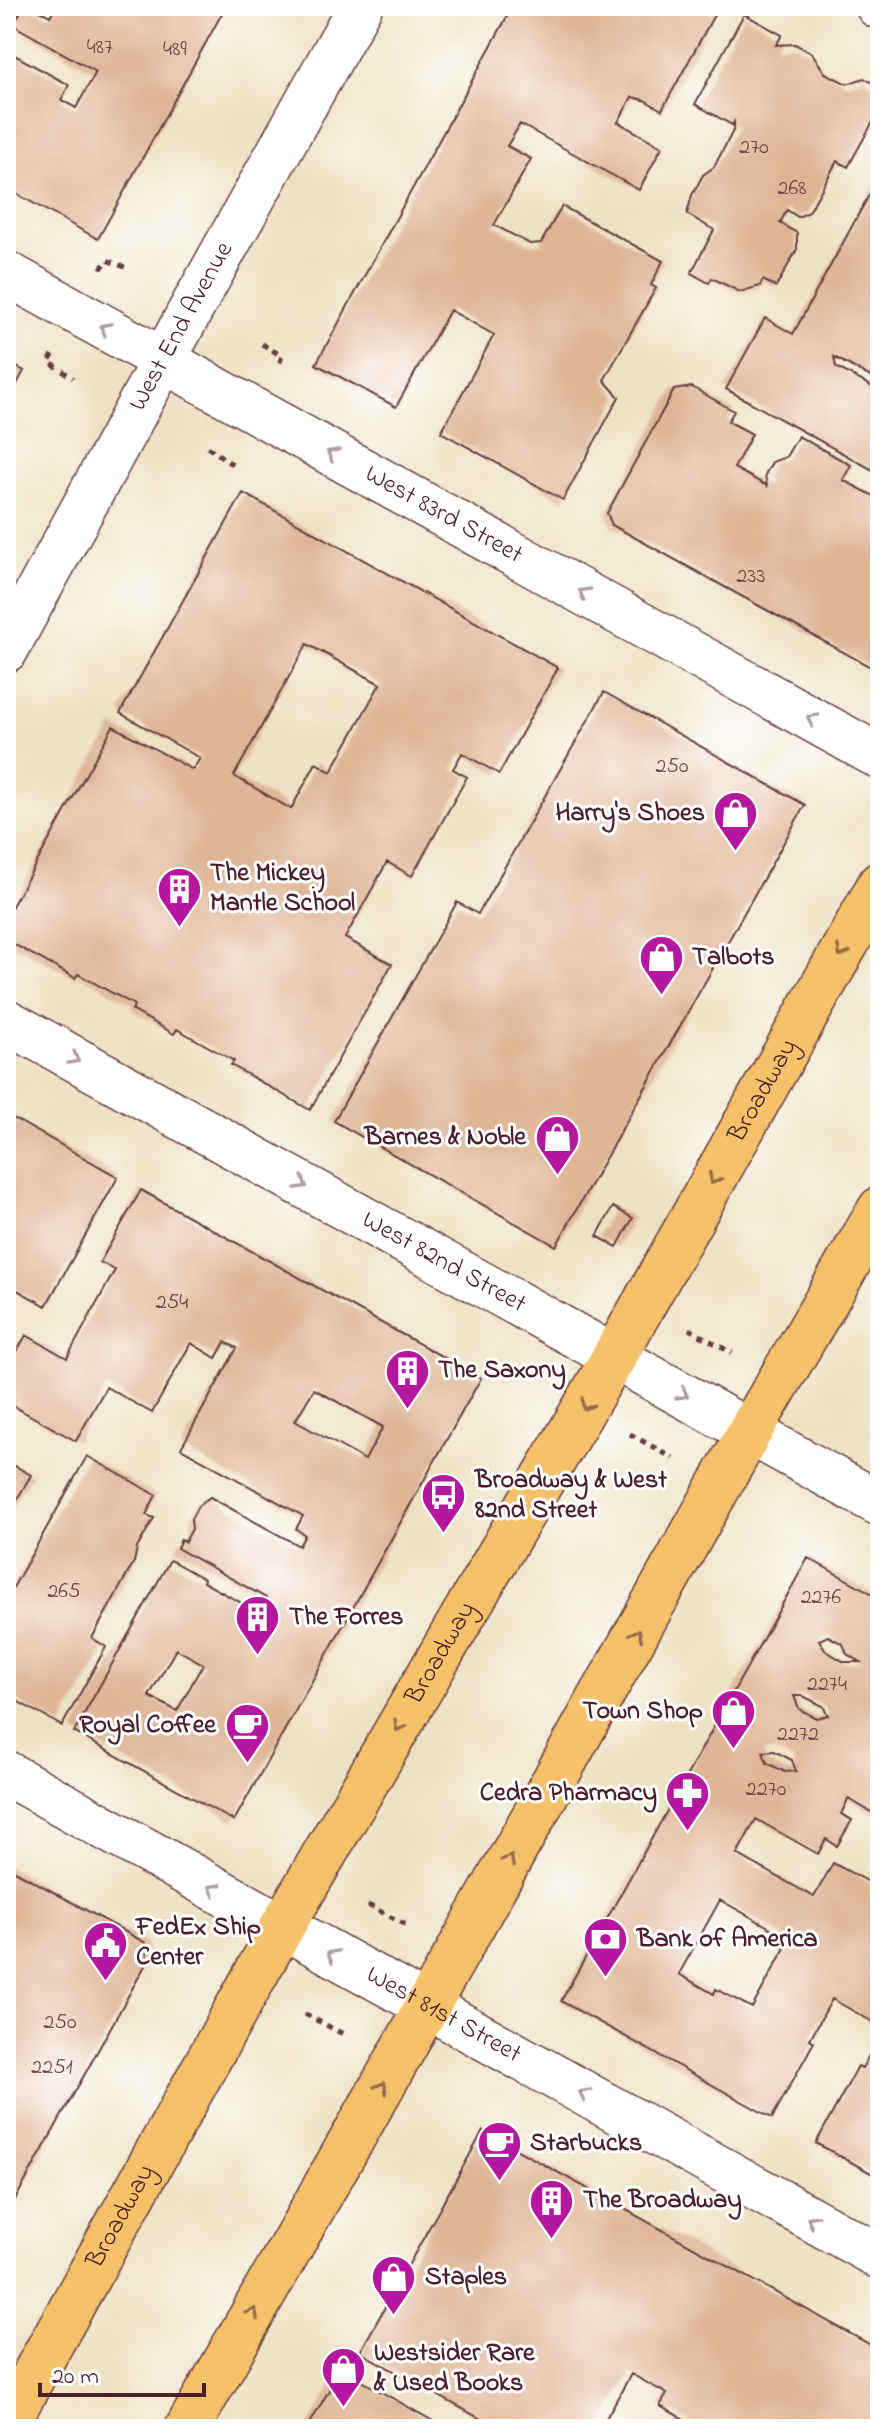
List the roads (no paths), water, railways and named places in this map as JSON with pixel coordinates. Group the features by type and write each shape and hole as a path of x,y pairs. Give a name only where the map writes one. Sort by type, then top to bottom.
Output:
{"main road":[{"name":"Broadway","path":"6,2425 282,1927 614,1357 880,884"},
{"path":"187,2429 750,1431 880,1209"}],"street":[{"name":"West End Avenue","path":"6,650 163,359 360,6"},
{"name":"West 83rd Street","path":"6,273 880,757"},
{"name":"West 82nd Street","path":"6,1021 880,1504"},
{"name":"West 81st Street","path":"6,1773 880,2257"}],"place":[{"name":"Harry's Shoes","path":"736,853"},
{"name":"The Mickey Mantle School","path":"179,928"},
{"name":"Talbots","path":"661,997"},
{"name":"Barnes & Noble","path":"557,1177"},
{"name":"The Saxony","path":"407,1410"},
{"name":"Broadway & West 82nd Street","path":"444,1535"},
{"name":"The Forres","path":"258,1657"},
{"name":"Town Shop","path":"734,1751"},
{"name":"Royal Coffee","path":"247,1765"},
{"name":"Cedra Pharmacy","path":"688,1833"},
{"name":"Bank of America","path":"606,1979"},
{"name":"FedEx Ship Center","path":"105,1982"},
{"name":"Starbucks","path":"499,2183"},
{"name":"The Broadway","path":"552,2240"},
{"name":"Staples","path":"394,2317"},
{"name":"Westsider Rare & Used Books","path":"343,2408"}]}
